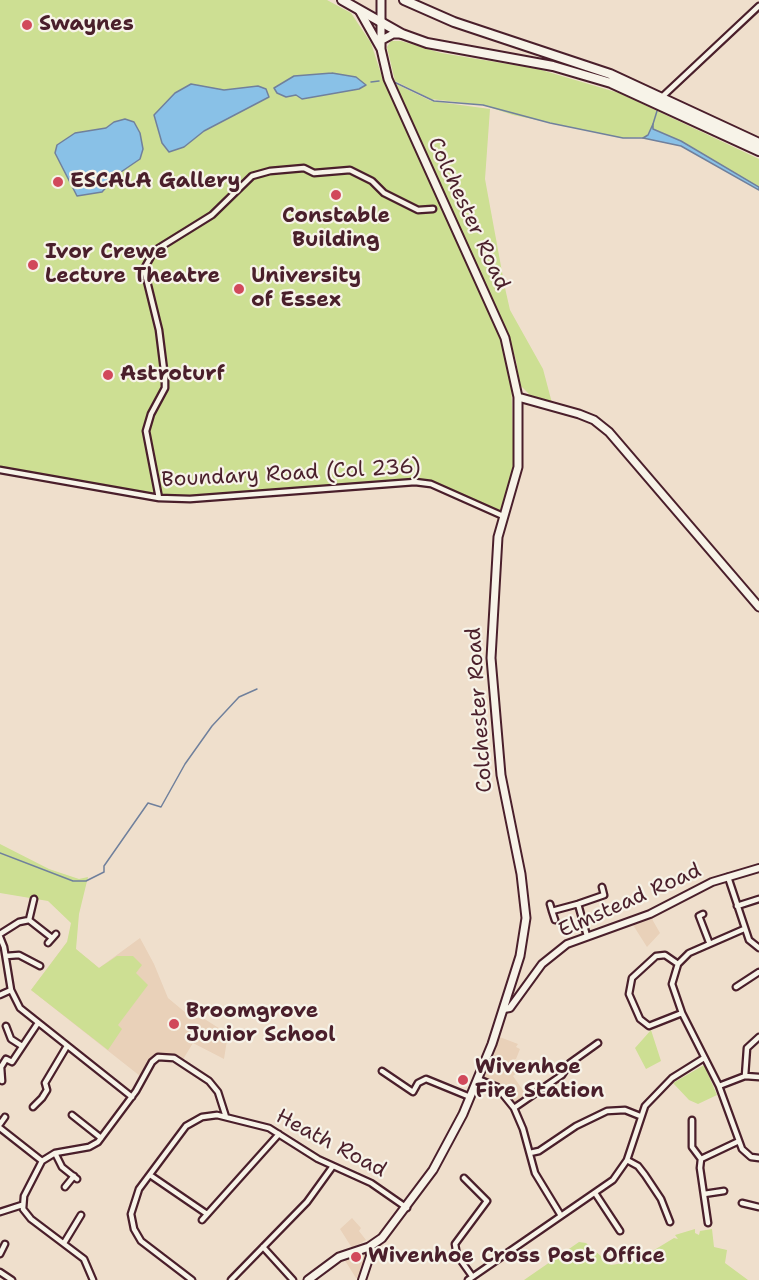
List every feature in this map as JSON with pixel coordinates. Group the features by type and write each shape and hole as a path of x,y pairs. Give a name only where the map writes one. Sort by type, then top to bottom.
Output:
{"main road":[{"path":"342,0 402,34 444,48 572,70 643,95 759,151"},
{"name":"Colchester Road","path":"381,0 381,49"},
{"path":"404,0 454,22 593,68 663,96 759,143"},
{"name":"Colchester Road","path":"360,10 381,49 388,79 505,338 518,397 518,467 503,516 495,574 491,658 504,800 526,908 520,956 504,1009 470,1097 440,1158 407,1208 382,1238 369,1247"},
{"path":"382,40 393,34 402,34"},
{"path":"518,397 579,414 605,428 759,607"},
{"path":"308,1280 339,1257 369,1247"}],"street":[{"path":"663,96 759,6"},
{"path":"159,498 146,431 151,414 165,388 159,330 144,269 154,251 212,215 252,176 270,171 304,168 314,173 350,170 372,181 384,193 418,210 433,209"},
{"name":"Boundary Road (Col 236)","path":"0,470 159,498 190,499 401,482 431,484 503,516"},
{"name":"Elmstead Road","path":"504,1009 510,1008 542,964 567,944 650,914 699,888 759,868"},
{"path":"728,877 744,929 749,940 759,948"},
{"path":"552,911 605,897 602,887"},
{"path":"29,920 34,899"},
{"path":"737,906 759,899"},
{"path":"550,904 555,920"},
{"path":"578,904 587,936"},
{"path":"703,914 699,916 709,942"},
{"path":"48,943 54,936 29,920 19,922 0,936 6,956 11,990 20,1008 132,1097"},
{"path":"744,929 689,952 678,964 672,984 682,1013 719,1086 739,1141 747,1153 759,1158"},
{"path":"6,956 19,955 39,966"},
{"path":"678,964 665,955 656,956 632,978 629,994 640,1020 649,1026 682,1013"},
{"path":"736,987 759,972"},
{"path":"0,995 11,990"},
{"path":"2,1081 1,1067 6,1059 12,1062 38,1023"},
{"path":"6,1026 11,1039 21,1046"},
{"path":"745,1076 747,1048 759,1037"},
{"path":"33,1107 47,1090 45,1083 67,1046"},
{"path":"514,1108 562,1075 570,1063 596,1047"},
{"path":"93,1280 84,1259 28,1216 22,1205 24,1196 42,1161 55,1153 89,1147 101,1138 132,1097 155,1059 171,1057 213,1085 222,1099 226,1117"},
{"path":"464,1178 487,1201 455,1244 457,1255 470,1278 617,1176 627,1160 640,1116 651,1098 672,1078 704,1058"},
{"path":"382,1071 413,1092 418,1083 426,1079 470,1097"},
{"path":"719,1086 745,1076 759,1077"},
{"path":"478,1079 497,1087 514,1108 535,1173 561,1214"},
{"path":"530,1153 542,1149 576,1126 611,1110 625,1110 640,1116"},
{"path":"72,1115 101,1138"},
{"name":"Heath Road","path":"192,1280 144,1245 134,1229 131,1207 136,1194 189,1124 207,1115 265,1126 318,1159 363,1179 407,1208"},
{"path":"5,1117 0,1126 42,1161"},
{"path":"692,1120 692,1147 701,1159 700,1168 708,1223"},
{"path":"202,1220 279,1134"},
{"path":"701,1159 739,1141"},
{"path":"55,1153 62,1167 75,1178 65,1187"},
{"path":"627,1160 638,1166 645,1175 661,1199 670,1222"},
{"path":"231,1280 317,1191 333,1166"},
{"path":"150,1175 207,1214"},
{"path":"704,1194 724,1191"},
{"path":"595,1193 620,1231"},
{"path":"752,1205 753,1198"},
{"path":"742,1203 759,1207"},
{"path":"0,1212 22,1205"},
{"path":"64,1243 81,1215"},
{"path":"0,1254 5,1244"},
{"path":"263,1247 294,1280"},
{"path":"362,1280 370,1256 369,1247"},
{"path":"0,1272 12,1280"}],"shaded area":[{"path":"652,919 660,933 647,947 633,925"},
{"path":"140,938 168,998 192,1018 203,1018 228,1034 224,1059 193,1043 182,1061 167,1054 153,1056 140,1076 31,990 67,942 99,968"},
{"path":"497,1036 518,1044 516,1047 520,1049 516,1059 510,1060 518,1072 513,1076 529,1099 516,1108 501,1089 481,1078"},
{"path":"352,1218 361,1228 359,1231 366,1240 352,1248 340,1229"},
{"path":"362,1252 366,1255 359,1278 356,1278 344,1259"}],"green space":[{"name":"University of Essex","path":"0,0 327,0 351,13 371,43 383,80 465,253 507,355 511,375 514,473 508,495 500,510 492,510 431,484 415,482 190,499 159,498 0,470"},
{"path":"391,41 401,41 441,53 538,69 619,93 759,159 759,187 681,141 652,129 653,126 646,137 623,138 513,115 483,105 431,99 395,81 387,47"},
{"path":"394,83 431,101 490,109 485,179 505,288 510,310 543,369 552,403 533,398 520,385 516,360 506,332"},
{"path":"0,844 49,869 79,879 88,877 79,914 76,949 99,968 117,956 133,956 142,965 136,973 148,985 118,1025 122,1029 108,1050 31,990 67,942 71,923 48,901 0,893"},
{"path":"651,1030 661,1061 646,1069 635,1048"},
{"path":"704,1065 717,1095 698,1104 689,1100 673,1083"},
{"path":"695,1229 695,1233 699,1235 700,1231 712,1229 714,1247 727,1250 725,1263 748,1280 524,1280 579,1242 586,1243 611,1265 636,1261 674,1238 678,1239 675,1235"}],"water":[{"path":"332,73 356,77 366,85 359,89 302,99 296,95 286,97 277,93 274,88 294,76"},
{"path":"191,84 224,90 258,86 266,89 269,97 204,131 184,147 169,152 162,143 154,115 175,93"},
{"path":"125,119 134,122 140,133 143,149 140,159 118,174 102,192 77,196 55,153 57,145 75,133 106,128 114,122"},
{"path":"653,124 653,129 681,141 759,187 759,190 681,146 643,138 648,135"}],"waterway":[{"path":"371,82 379,81"},
{"path":"392,81 434,101 483,105 550,123 623,138 643,138"},
{"path":"653,124 657,111"},
{"path":"0,853 73,881 86,881 104,872 104,866 148,803 161,807 185,764 212,726 239,697 257,689"}],"place":[{"name":"Swaynes","path":"27,25"},
{"name":"ESCALA Gallery","path":"58,182"},
{"name":"Constable Building","path":"336,195"},
{"name":"Ivor Crewe Lecture Theatre","path":"33,265"},
{"name":"University of Essex","path":"239,289"},
{"name":"Astroturf","path":"108,375"},
{"name":"Broomgrove Junior School","path":"174,1024"},
{"name":"Wivenhoe Fire Station","path":"463,1080"},
{"name":"Wivenhoe Cross Post Office","path":"356,1257"}]}
